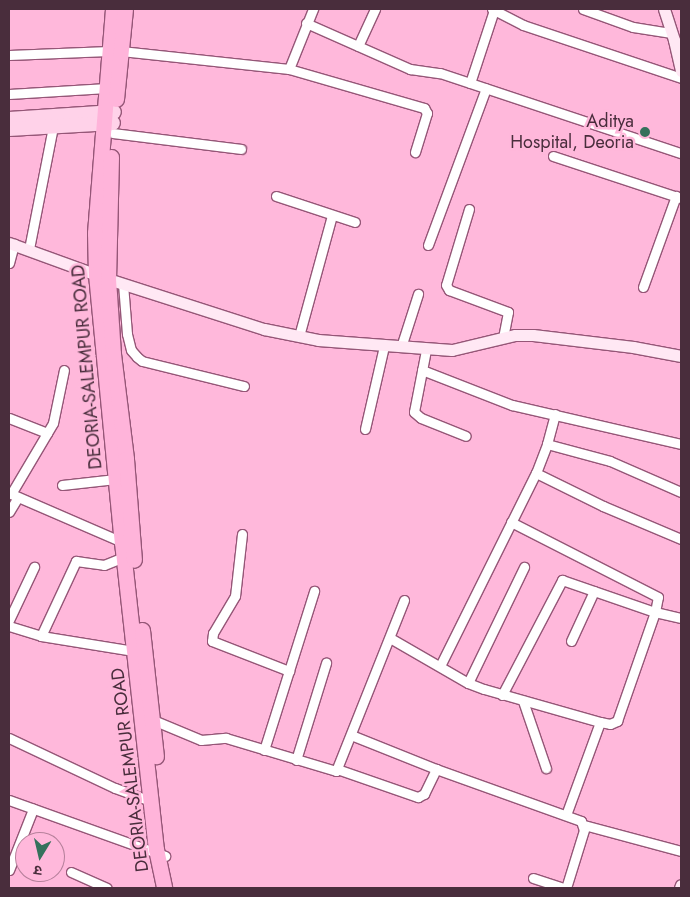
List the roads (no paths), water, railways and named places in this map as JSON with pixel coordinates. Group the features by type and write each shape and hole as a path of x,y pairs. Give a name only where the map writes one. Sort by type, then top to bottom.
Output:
{"highway":[{"name":"DEORIA-SALEMPUR ROAD","path":"113,9 115,51 110,121 94,233 113,354 153,720 164,888"},
{"name":"DEORIA-SALEMPUR ROAD","path":"110,121 107,88 125,9"},
{"name":"DEORIA-SALEMPUR ROAD","path":"102,276 122,542 151,801 161,855"}],"main road":[{"path":"9,118 110,121"},
{"path":"9,129 55,120"}],"street":[{"path":"289,69 313,9"},
{"path":"358,46 375,9"},
{"path":"470,83 493,9 523,25 681,78"},
{"path":"583,9 633,27 672,33"},
{"path":"664,9 681,71"},
{"path":"306,23 410,69 440,73 681,153"},
{"path":"9,55 115,51 289,69 426,110 428,113 415,152"},
{"path":"9,94 107,88"},
{"path":"428,245 486,88"},
{"path":"28,249 55,120"},
{"path":"110,121 241,149"},
{"path":"553,156 679,197 643,287"},
{"path":"276,196 355,222"},
{"path":"469,209 446,285 449,290 508,312 503,338"},
{"path":"299,336 332,214"},
{"path":"9,263 12,244 123,284 264,329 299,336 426,350 452,350 503,338 533,335 565,338 681,356"},
{"path":"123,284 127,334 131,350 137,357 142,361 244,386"},
{"path":"401,347 418,294"},
{"path":"365,428 384,346"},
{"path":"426,350 414,412 421,418 466,436"},
{"path":"9,512 12,495 48,433 55,414 64,370"},
{"path":"422,370 495,400 681,444"},
{"path":"440,666 536,474 555,414"},
{"path":"9,418 48,433"},
{"path":"547,444 610,461 681,492"},
{"path":"536,474 603,506 681,539"},
{"path":"62,485 116,479"},
{"path":"12,495 122,542"},
{"path":"390,638 468,683 523,701 600,722 610,724 617,721 659,599 656,595 610,574 512,522"},
{"path":"242,534 234,596 214,633 212,641 289,671"},
{"path":"40,636 76,561 104,565 124,557"},
{"path":"9,620 34,567"},
{"path":"468,683 524,567"},
{"path":"502,694 562,580 655,612 681,618"},
{"path":"571,641 594,590"},
{"path":"264,750 314,591"},
{"path":"337,769 404,600"},
{"path":"9,626 40,636 134,651"},
{"path":"296,760 326,662"},
{"path":"523,701 546,768"},
{"path":"153,720 201,740 221,738 331,771 337,769 418,797 424,794 436,769"},
{"path":"566,816 600,722"},
{"path":"351,735 436,769 581,821 584,825 681,851"},
{"path":"9,738 97,780 151,801"},
{"path":"9,800 161,855"},
{"path":"10,865 33,809"},
{"path":"533,878 565,888 584,825"},
{"path":"71,872 102,887"}],"place":[{"name":"Aditya Hospital, Deoria","path":"645,132"}]}
